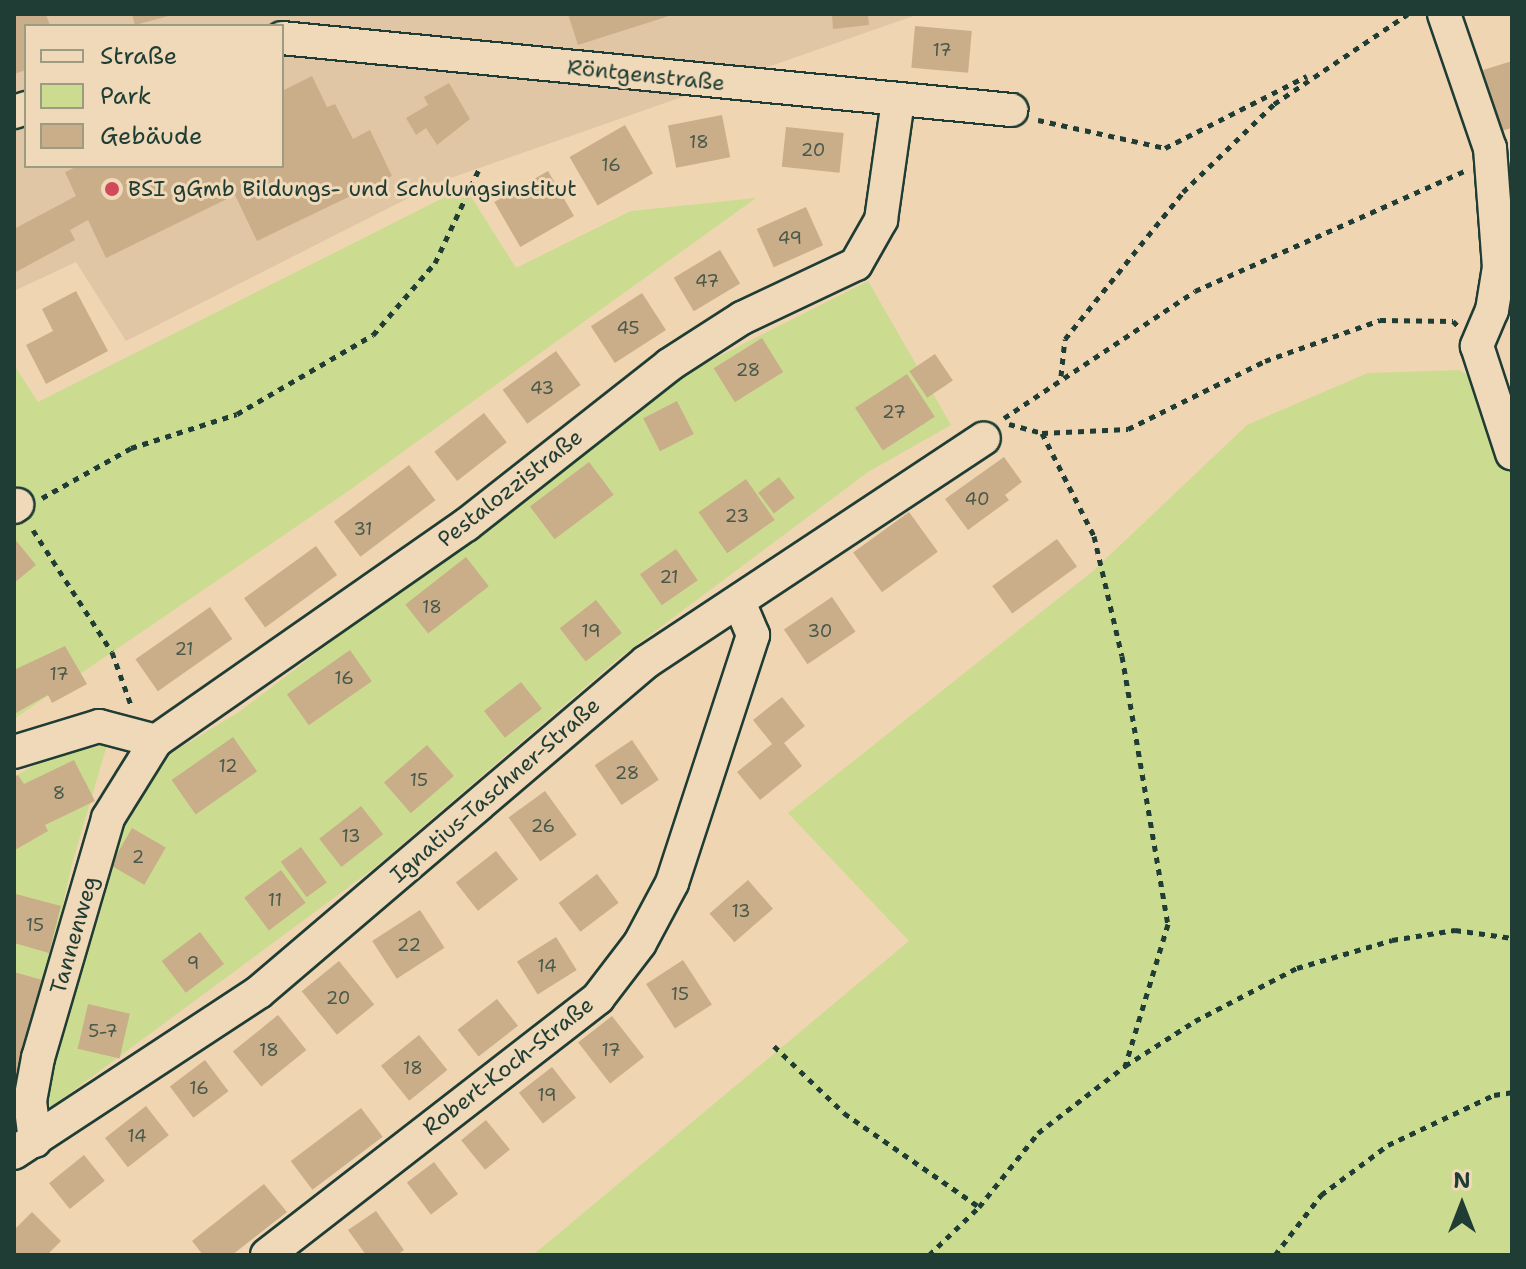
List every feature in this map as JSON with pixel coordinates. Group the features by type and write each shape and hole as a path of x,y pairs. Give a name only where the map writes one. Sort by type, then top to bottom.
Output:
{"street":[{"path":"1444,14 1474,89 1492,159 1499,267 1492,310 1477,346 1512,453"},
{"name":"Röntgenstraße","path":"284,38 1017,114"},
{"name":"Pestalozzistraße","path":"148,737 466,525 669,365 742,318 856,264 881,220 898,101"},
{"name":"Ignatius-Taschner-Straße","path":"24,1147 259,992 646,662 984,438"},
{"name":"Robert-Koch-Straße","path":"267,1255 598,998 640,943 672,883 753,635 739,602"},
{"path":"14,752 99,726 148,737"},
{"name":"Tannenweg","path":"24,1147 38,1058 108,818 148,737"}],"path":[{"path":"1060,377 1065,339 1183,192 1274,104 1314,74 1408,14"},
{"path":"1017,114 1165,148 1283,84 1314,74"},
{"path":"1477,346 1453,321 1380,320 1265,361 1128,429 1042,433 1001,421 1060,377 1195,291 1492,159"},
{"path":"148,737 112,652 17,508 131,448 237,414 373,335 435,263 479,169"},
{"path":"1042,433 1094,536 1122,656 1168,924 1125,1066"},
{"path":"929,1255 979,1207 1038,1133 1125,1066 1195,1021 1297,968 1392,940 1455,930 1512,938"},
{"path":"774,1046 844,1113 979,1207"},
{"path":"1275,1255 1321,1195 1388,1145 1494,1095 1512,1092"}],"shaded area":[{"path":"14,14 919,14 442,181 126,341 76,262 14,291"}],"green space":[{"path":"465,187 516,268 631,211 756,198 347,492 14,719 14,365 38,402"},
{"path":"868,281 951,425 868,472 619,658 373,869 51,1107 45,1090 119,818 168,755 239,712 682,375"},
{"path":"1460,370 1512,408 1512,1255 533,1255 909,941 788,813 1093,571 1247,425 1368,373"},
{"path":"107,745 72,864 14,1124 14,777 51,755"}],"building":[{"path":"14,14 46,14 49,24 24,24 24,71 14,74"},
{"path":"132,14 172,14 139,24 135,24"},
{"path":"568,14 671,14 672,15 578,45"},
{"path":"832,14 868,14 869,25 833,29"},
{"path":"915,26 972,31 968,73 911,68"},
{"path":"1512,61 1512,128 1501,131 1483,70"},
{"path":"312,76 327,107 335,104 353,139 370,130 392,176 257,241 235,195 106,258 88,220 70,230 75,240 14,273 14,229 76,196 65,172 74,168 284,168 284,90"},
{"path":"449,83 470,119 437,145 426,128 416,135 406,118 428,105 424,97"},
{"path":"722,115 730,157 676,168 668,125"},
{"path":"625,125 653,173 598,205 570,157"},
{"path":"786,127 844,133 840,173 782,167"},
{"path":"548,171 574,216 520,247 494,202"},
{"path":"806,207 823,245 774,267 757,229"},
{"path":"720,250 740,283 694,311 674,278"},
{"path":"76,291 108,351 46,384 26,345 53,331 42,309"},
{"path":"642,293 666,330 615,363 591,326"},
{"path":"762,338 783,372 735,402 714,368"},
{"path":"556,351 581,385 527,424 503,390"},
{"path":"935,354 953,381 927,398 909,371"},
{"path":"907,374 935,417 883,451 855,408"},
{"path":"677,401 694,434 660,451 643,418"},
{"path":"484,413 507,442 457,481 434,452"},
{"path":"1004,457 1022,482 1005,495 1009,500 968,530 945,499"},
{"path":"589,462 614,495 555,539 530,507"},
{"path":"409,465 435,500 360,557 334,522"},
{"path":"779,477 795,498 774,513 758,493"},
{"path":"746,479 775,520 727,553 698,512"},
{"path":"909,512 938,552 882,592 853,553"},
{"path":"14,538 36,565 14,583"},
{"path":"1057,539 1077,567 1012,614 992,586"},
{"path":"316,546 337,575 265,627 244,598"},
{"path":"676,549 698,580 662,605 640,574"},
{"path":"466,557 489,586 428,634 405,604"},
{"path":"832,597 855,632 807,664 784,629"},
{"path":"596,600 622,633 586,661 560,628"},
{"path":"210,607 232,639 158,691 135,659"},
{"path":"65,646 87,684 52,703 48,695 14,714 14,670"},
{"path":"350,650 372,681 309,725 287,694"},
{"path":"521,682 542,709 505,738 484,711"},
{"path":"782,697 805,726 784,743 802,766 760,800 737,772 772,744 753,720"},
{"path":"233,737 257,771 196,814 172,780"},
{"path":"632,740 659,780 622,805 595,765"},
{"path":"427,745 454,776 411,813 384,782"},
{"path":"74,760 95,801 45,825 48,831 15,850 14,777 18,775 24,784"},
{"path":"545,791 577,835 540,861 509,817"},
{"path":"361,806 383,834 341,867 319,839"},
{"path":"132,828 166,848 144,885 110,865"},
{"path":"301,847 327,883 307,897 281,862"},
{"path":"496,851 518,879 478,911 456,882"},
{"path":"281,870 306,903 269,930 244,898"},
{"path":"597,874 619,903 580,932 559,903"},
{"path":"748,880 773,909 734,942 710,913"},
{"path":"16,894 61,906 49,953 14,943"},
{"path":"420,910 445,948 397,979 372,941"},
{"path":"200,932 224,964 186,993 162,961"},
{"path":"556,937 577,970 538,994 517,961"},
{"path":"683,960 712,1004 675,1028 646,984"},
{"path":"339,961 374,1005 337,1035 302,991"},
{"path":"14,972 53,983 15,1122 14,1122"},
{"path":"497,999 518,1026 479,1057 458,1030"},
{"path":"88,1004 130,1014 120,1058 78,1049"},
{"path":"278,1015 306,1050 261,1086 233,1052"},
{"path":"612,1016 644,1057 610,1083 578,1042"},
{"path":"419,1035 447,1070 409,1101 381,1066"},
{"path":"205,1060 228,1091 193,1118 170,1086"},
{"path":"552,1067 576,1098 543,1124 519,1093"},
{"path":"146,1106 169,1135 128,1167 105,1138"},
{"path":"361,1108 383,1137 312,1190 291,1161"},
{"path":"486,1120 510,1150 485,1170 461,1140"},
{"path":"84,1155 105,1181 70,1209 49,1183"},
{"path":"434,1162 458,1194 431,1214 407,1182"},
{"path":"264,1184 287,1212 232,1255 203,1255 192,1241"},
{"path":"376,1211 404,1250 397,1255 366,1255 348,1230"},
{"path":"32,1212 61,1241 47,1255 14,1255 14,1230"}],"place":[{"name":"BSI gGmb Bildungs- und Schulungsinstitut","path":"112,189"}]}
